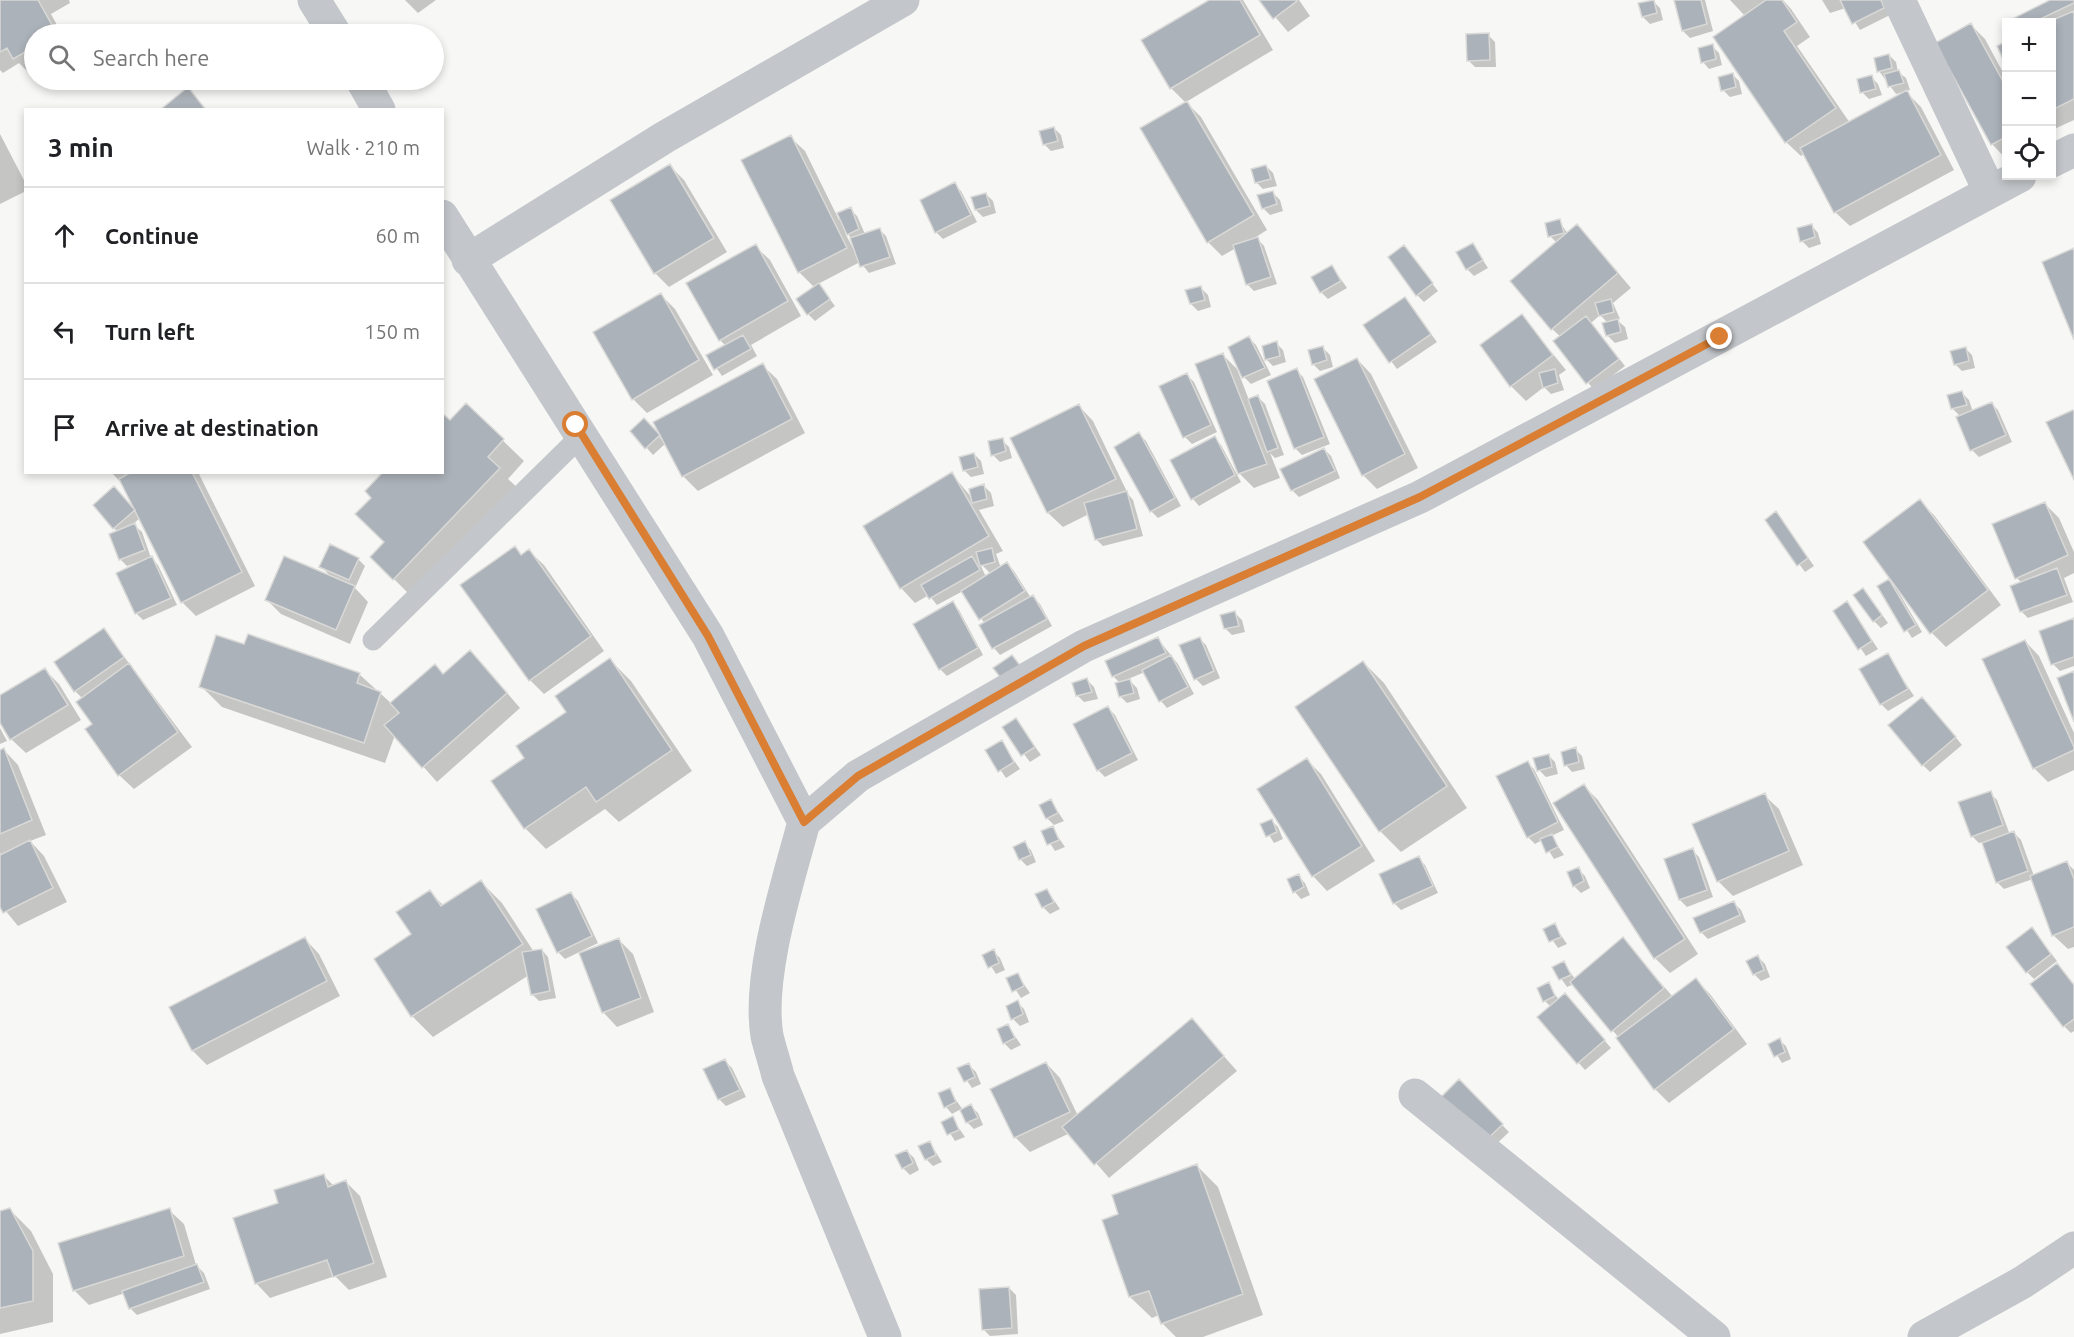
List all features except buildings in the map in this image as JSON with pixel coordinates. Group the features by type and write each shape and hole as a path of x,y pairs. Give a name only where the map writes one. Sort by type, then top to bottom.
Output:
{"street":[{"path":"314,0 329,24"},
{"path":"468,260 665,138 903,0"},
{"path":"1899,0 1989,190"},
{"path":"368,90 378,108"},
{"path":"885,1337 778,1076 767,1035 768,979 804,822 858,776 1084,646 1420,497 2011,180"},
{"path":"444,219 708,636 804,822"},
{"path":"1415,1095 1714,1337"},
{"path":"1924,1337 2023,1282 2074,1248"}],"lane":[{"path":"373,640 582,435"}],"route":[{"path":"576,425 708,636 804,822 858,776 1084,646 1420,497 1720,337"}]}
